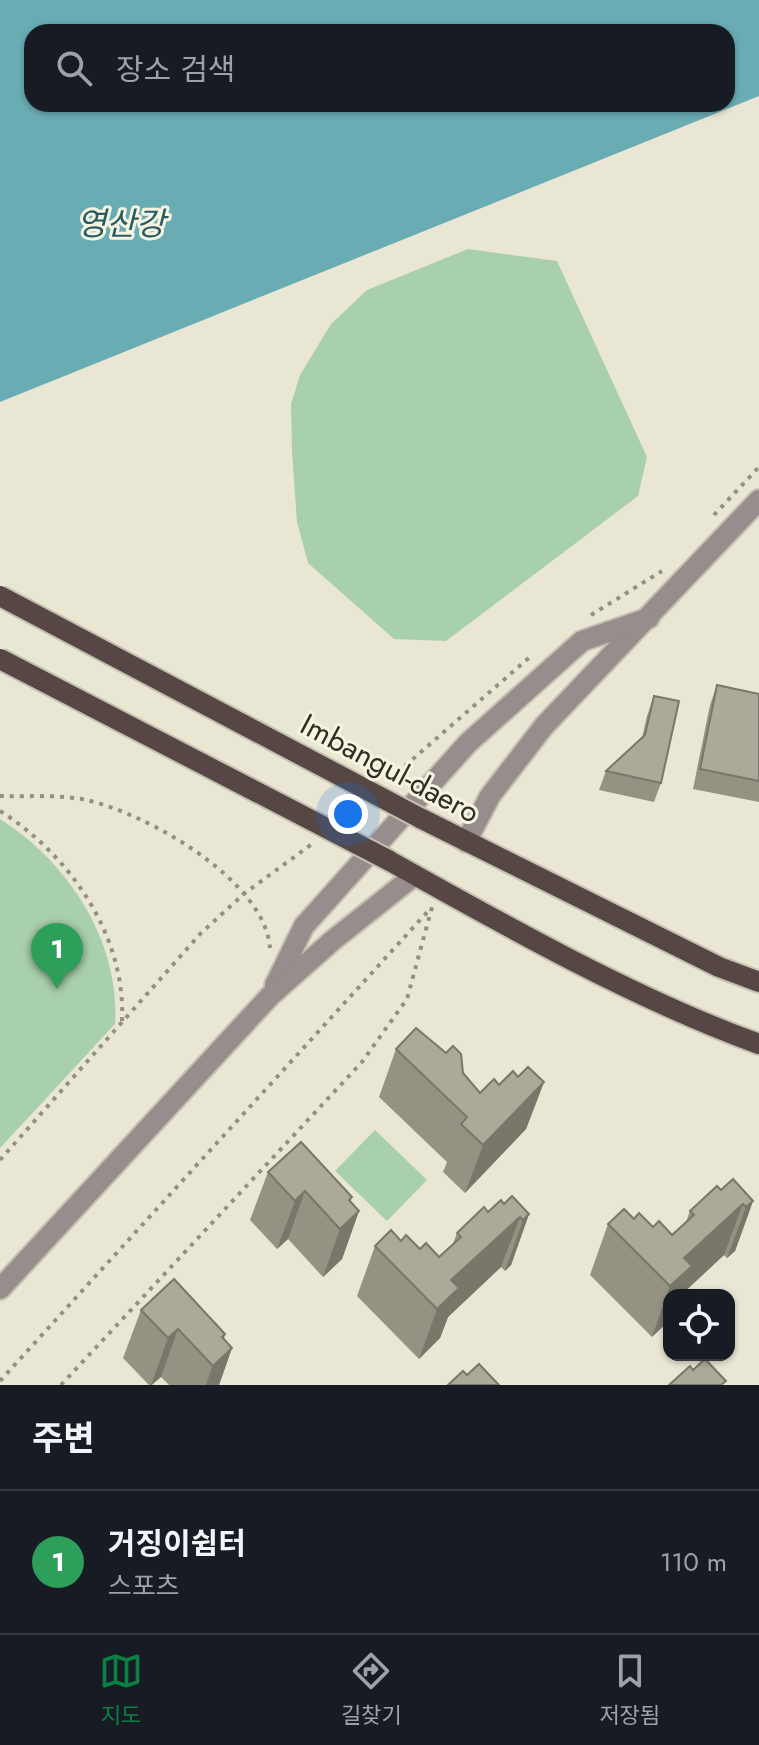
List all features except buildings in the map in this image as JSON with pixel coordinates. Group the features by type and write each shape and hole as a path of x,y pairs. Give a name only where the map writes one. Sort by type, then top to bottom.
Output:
{"main road":[{"name":"Imbangul-daero","path":"0,596 466,842 719,967 759,982"},
{"path":"0,659 388,860 407,881 718,1029 759,1044"}],"street":[{"path":"466,842 490,796 544,726 759,500"},
{"path":"270,996 304,926 468,743 582,641 649,618"},
{"path":"0,1289 270,996 407,881"}],"path":[{"path":"0,796 72,797 105,805 177,840 212,863 245,893 257,909"},
{"path":"0,811 46,846 89,901 112,949 123,1000 122,1024"},
{"path":"0,1160 201,933 245,893 318,840"},
{"path":"407,881 433,906"},
{"path":"0,1381 433,906"},
{"path":"61,1385 362,1062 407,999 433,906"}],"green space":[{"path":"468,249 557,261 647,457 638,496 446,641 394,639 308,563 297,522 291,404 300,375 331,324 367,290"},
{"path":"0,819 47,858 85,906 109,963 115,1024 0,1148"},
{"path":"375,1130 427,1180 387,1221 335,1171"}],"water":[{"name":"영산강","path":"0,0 759,0 759,96 735,106 735,24 24,24 24,112 719,112 0,402"}],"place":[{"name":"거징이쉼터","path":"57,989"}]}
